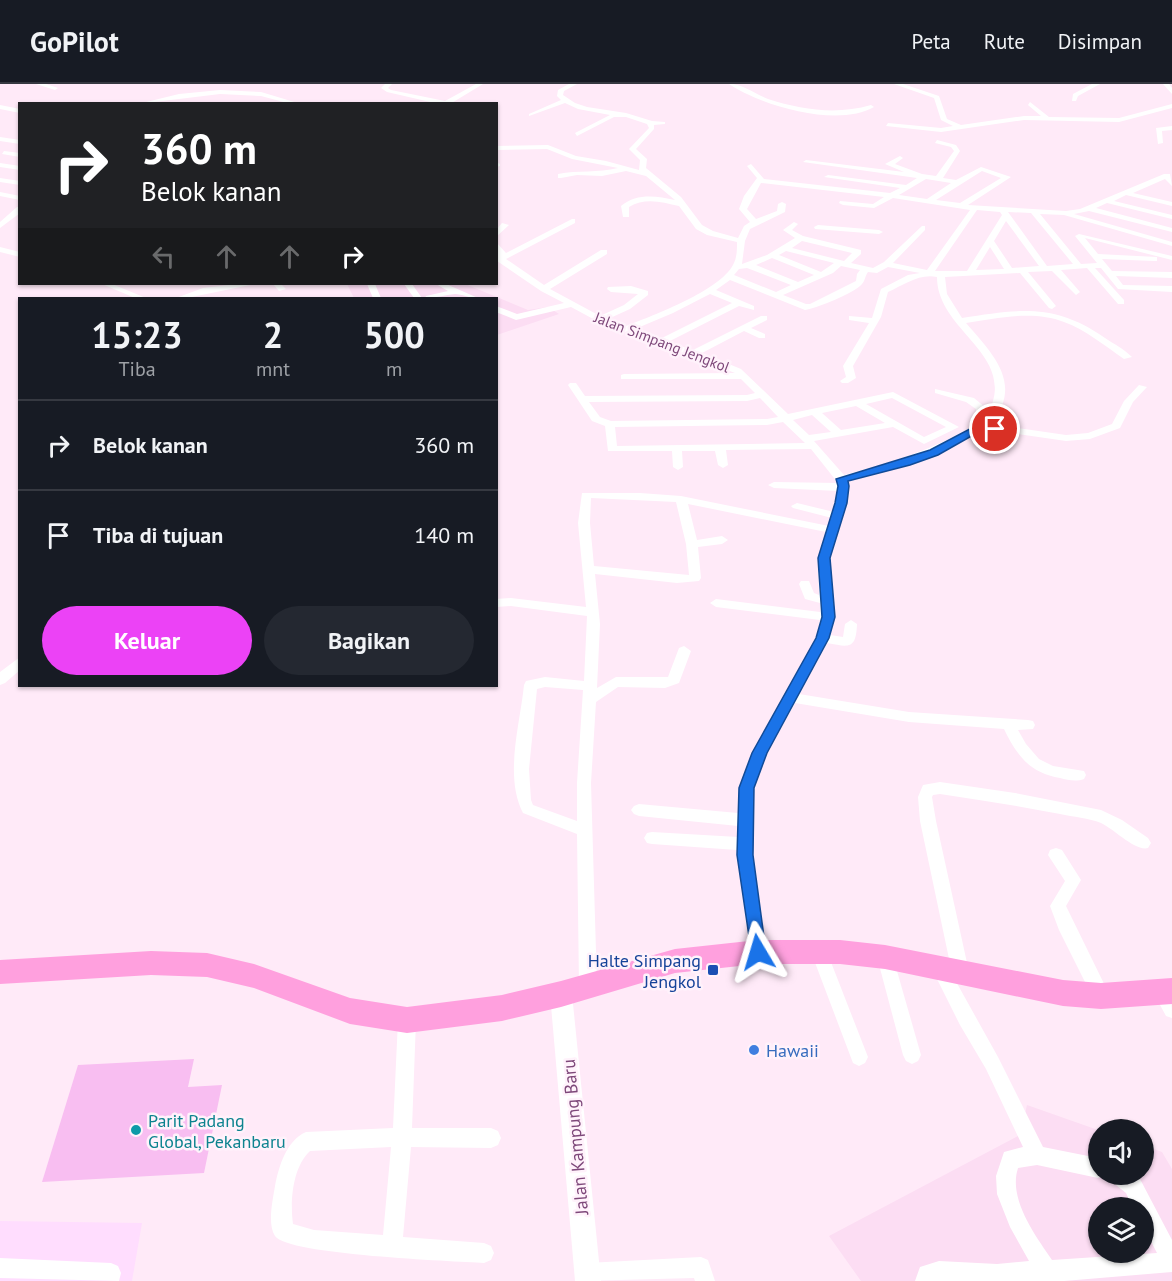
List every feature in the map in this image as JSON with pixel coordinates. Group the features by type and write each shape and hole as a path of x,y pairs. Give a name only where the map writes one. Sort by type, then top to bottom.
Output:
{"main road":[{"path":"0,972 152,963 207,965 254,976 351,1011 407,1020 474,1013 561,994 675,961 758,952 819,952 885,957 1039,989 1101,996 1168,998"}],"street":[{"path":"39,84 55,88"},
{"path":"447,102 480,84"},
{"path":"574,84 561,90 560,96 581,108 622,115 650,125 663,123"},
{"path":"732,84 770,101 820,111 850,114 871,107"},
{"path":"897,84 935,96 944,120 962,127"},
{"path":"1074,100 1076,94 1097,84"},
{"path":"1166,84 1172,92"},
{"path":"385,85 388,91 440,102"},
{"path":"192,86 204,90"},
{"path":"150,102 204,90 268,93 294,102"},
{"path":"410,102 423,99"},
{"path":"531,115 564,100"},
{"path":"1030,104 1047,118"},
{"path":"0,107 17,110"},
{"path":"888,124 933,130 1012,119 1119,120 1171,107"},
{"path":"0,116 17,110"},
{"path":"577,134 610,117 622,115"},
{"path":"650,125 652,129 650,132 632,149 644,159 642,168 682,204 704,230 741,241"},
{"path":"1160,143 1158,129 1172,128"},
{"path":"0,139 18,142"},
{"path":"936,142 954,146 957,150 938,179"},
{"path":"498,148 548,147 574,158 647,174"},
{"path":"4,153 18,155"},
{"path":"559,160 574,158"},
{"path":"900,158 889,164 924,177"},
{"path":"806,162 957,182"},
{"path":"0,165 18,168"},
{"path":"751,166 758,173 760,181"},
{"path":"561,176 577,173 602,174 627,169"},
{"path":"929,201 981,169 1007,177 961,206"},
{"path":"1069,215 1167,176 1172,183"},
{"path":"828,177 908,187"},
{"path":"843,202 873,207 924,177"},
{"path":"0,180 18,183"},
{"path":"755,222 743,207 753,186 760,181 894,196 1005,213 1034,212 1069,215 1172,244"},
{"path":"1125,193 1172,204"},
{"path":"0,194 18,198"},
{"path":"626,215 625,206 638,200 653,199 682,204"},
{"path":"1106,201 1172,217"},
{"path":"627,329 683,305 728,276 737,267 741,256 741,241 747,228 755,222 781,212 782,204"},
{"path":"845,381 851,378 848,366 878,320 884,291 901,282 928,273 975,208"},
{"path":"1088,208 1171,229"},
{"path":"0,210 17,211"},
{"path":"0,226 17,211"},
{"path":"1034,212 1079,267"},
{"path":"970,273 1005,213"},
{"path":"1005,213 1045,269"},
{"path":"1069,215 1080,238 1121,287 1172,289"},
{"path":"500,257 572,221"},
{"path":"794,224 787,230 800,238 858,252"},
{"path":"498,234 505,225"},
{"path":"818,227 879,231 872,238"},
{"path":"786,249 865,270 878,270 887,264 922,228"},
{"path":"1146,251 1171,229"},
{"path":"1080,235 1172,259"},
{"path":"737,267 748,265 786,249 800,238"},
{"path":"990,241 1010,271"},
{"path":"774,296 842,264 865,245"},
{"path":"0,249 18,254"},
{"path":"544,289 604,252"},
{"path":"771,255 821,275"},
{"path":"1096,256 1172,259"},
{"name":"Jalan Simpang Jengkol","path":"500,257 544,289 600,319 694,353 743,376 763,394 843,482"},
{"path":"887,264 941,275 1103,265"},
{"path":"748,265 798,285"},
{"path":"1089,266 1121,302"},
{"path":"1055,269 1076,292"},
{"path":"728,276 805,307 812,306 860,282 861,274 865,270"},
{"path":"1022,270 1052,306"},
{"path":"1110,273 1172,275"},
{"path":"774,485 843,482 934,452 988,422 1000,394 1000,379 993,363 959,321 942,294 939,286 941,275"},
{"path":"109,285 139,297"},
{"path":"183,297 203,291 244,285"},
{"path":"442,285 472,297"},
{"path":"600,319 627,307 645,293 631,288 611,289"},
{"path":"708,290 751,308"},
{"path":"433,297 457,291"},
{"path":"660,342 739,303"},
{"path":"498,323 572,304"},
{"path":"498,310 516,317"},
{"path":"959,321 1012,313 1058,316 1073,322 1127,357"},
{"path":"694,353 764,318"},
{"path":"852,318 878,320"},
{"path":"744,328 762,336"},
{"path":"624,377 743,376"},
{"path":"573,385 596,419 610,424 767,422 893,395 954,427 924,441 858,403"},
{"path":"981,426 1066,438 1090,436 1116,426 1129,401 1142,387"},
{"path":"938,391 973,401 981,408 981,426"},
{"path":"584,399 747,398 763,394"},
{"path":"814,412 839,433"},
{"path":"610,424 612,449 720,448 809,443 839,433 894,424"},
{"path":"720,448 723,465"},
{"path":"677,449 678,467"},
{"path":"758,952 745,844 746,788 766,740 823,638 828,617 824,558 835,523 843,482"},
{"path":"588,986 584,830 593,612 584,523 586,495 640,495 681,499 835,523"},
{"path":"589,569 692,580 696,574 692,544 681,499"},
{"path":"797,506 835,523"},
{"path":"692,544 722,540"},
{"path":"805,584 809,596 827,601"},
{"path":"716,603 828,617"},
{"path":"498,604 524,610 544,607 593,612"},
{"path":"823,638 846,642 850,638 851,624"},
{"path":"584,830 528,809 521,797 531,685 545,682 589,693 616,682 672,681 677,676 684,651"},
{"path":"0,680 18,664"},
{"path":"590,670 616,682"},
{"path":"792,697 853,710 914,719 1028,725"},
{"path":"1008,724 1020,748 1034,764 1056,772 1079,775"},
{"path":"1037,1155 992,1063 966,1019 950,969 925,797 928,789 940,788 1093,814 1113,821 1143,843"},
{"path":"639,810 745,820"},
{"path":"652,838 745,844"},
{"path":"1056,855 1073,880 1070,889 1058,906 1065,925 1101,996"},
{"path":"819,952 859,1057"},
{"path":"885,957 912,1055"},
{"name":"Jalan Kampung Baru","path":"561,994 588,1277"},
{"path":"392,1245 402,1137 407,1020"},
{"path":"484,1252 314,1240 290,1235 283,1230 282,1205 290,1162 303,1144 402,1137 491,1138"},
{"path":"1050,1275 1014,1212 1005,1183 1006,1171 1011,1159 1037,1155 1088,1166"},
{"path":"925,1281 927,1274 939,1271 1050,1275 1172,1262 1132,1185"},
{"path":"588,1277 701,1267 705,1281"},
{"path":"0,1268 35,1275 111,1273 109,1281"}],"shaded area":[{"path":"348,285 467,285 496,297 354,297"},
{"path":"498,298 528,310 548,307 559,314 498,335"},
{"path":"1027,1105 1088,1126 1088,1185 1154,1185 1154,1149 1162,1152 1172,1169 1172,1281 861,1281 829,1236 1020,1135"},
{"path":"0,1221 142,1223 132,1281 0,1281"}],"building":[{"name":"Parit Padang Global, Pekanbaru","path":"194,1059 188,1087 222,1085 204,1173 42,1182 78,1065"}],"place":[{"name":"Halte Simpang Jengkol","path":"713,970"},
{"name":"Hawaii","path":"754,1050"},
{"name":"Parit Padang Global, Pekanbaru","path":"136,1130"}],"route":[{"path":"758,952 745,855 746,788 766,740 818,651 823,638 828,617 824,558 841,503 844,486 842,479 934,452 981,426 995,429"}]}
